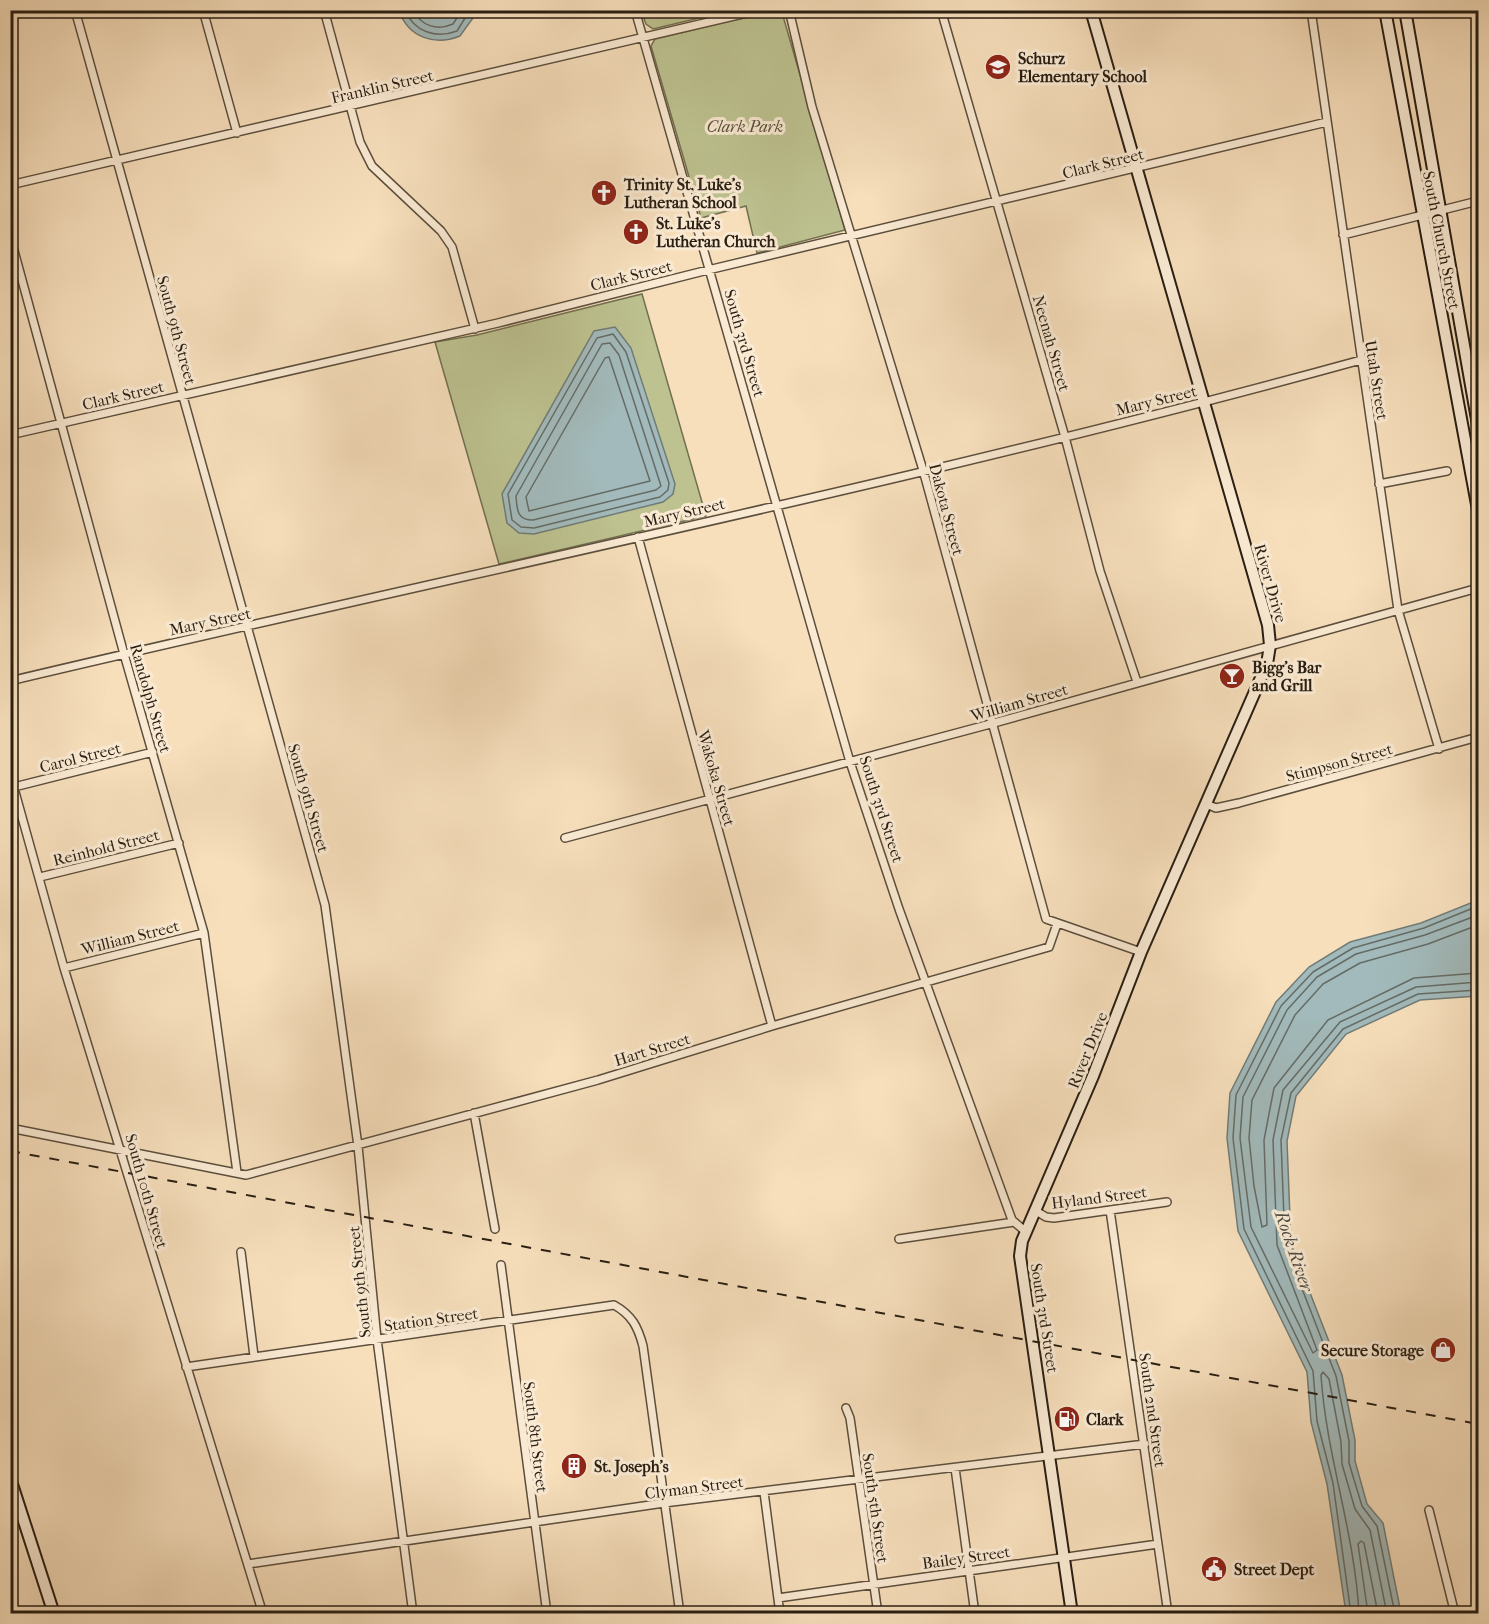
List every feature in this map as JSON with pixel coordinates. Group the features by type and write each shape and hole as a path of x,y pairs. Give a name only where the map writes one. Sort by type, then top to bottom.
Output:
{"street":[{"name":"South 9th Street","path":"75,10 324,905 358,1146 377,1339 413,1614"},
{"path":"203,10 237,133"},
{"path":"324,10 360,142 372,166 441,231 452,247 475,329"},
{"name":"South 3rd Street","path":"635,10 850,762 926,983 1014,1222 1026,1232 1020,1256 1051,1455 1072,1614"},
{"name":"Franklin Street","path":"10,185 760,10"},
{"name":"Dakota Street","path":"789,10 812,107 923,470 1046,919 1057,924"},
{"name":"Neenah Street","path":"940,10 1065,436 1100,571 1137,682"},
{"name":"River Drive","path":"1026,1232 1093,1076 1141,952 1267,664 1270,645 1268,625 1091,10"},
{"name":"Utah Street","path":"1311,10 1398,610 1439,748"},
{"name":"South Church Street","path":"1384,10 1479,510"},
{"name":"South Church Street","path":"1405,10 1479,425"},
{"name":"Clark Street","path":"10,435 475,329 708,270 1327,122"},
{"path":"1343,235 1479,201"},
{"name":"Randolph Street","path":"10,236 124,654 204,933 237,1172"},
{"name":"Mary Street","path":"10,681 923,470 1203,402 1360,360"},
{"path":"1379,484 1447,471"},
{"name":"Wakoka Street","path":"638,537 772,1026"},
{"name":"William Street","path":"565,838 994,723 1479,588"},
{"name":"Stimpson Street","path":"1206,804 1216,808 1239,803 1479,738"},
{"name":"Carol Street","path":"14,787 153,753"},
{"name":"South 10th Street","path":"10,774 64,968 263,1614"},
{"name":"Reinhold Street","path":"40,877 179,843"},
{"path":"1057,924 1141,952"},
{"name":"Hart Street","path":"10,1128 246,1175 598,1080 772,1026 1049,947 1057,924"},
{"name":"William Street","path":"64,968 204,933"},
{"path":"474,1113 495,1229"},
{"name":"Hyland Street","path":"1036,1211 1046,1217 1054,1218 1167,1202"},
{"name":"South 2nd Street","path":"1110,1210 1168,1614"},
{"path":"899,1239 1014,1222"},
{"path":"241,1252 254,1356"},
{"name":"South 8th Street","path":"501,1265 547,1614"},
{"name":"Station Street","path":"186,1367 507,1322 594,1306 614,1305 626,1312 636,1324 643,1346 664,1503"},
{"name":"South 5th Street","path":"846,1408 850,1418 878,1614"},
{"name":"Clyman Street","path":"248,1564 664,1503 1145,1444"},
{"path":"955,1468 975,1614"},
{"path":"10,1478 54,1614"},
{"path":"764,1492 780,1614"},
{"path":"664,1503 680,1614"},
{"path":"1429,1510 1455,1614"},
{"name":"Bailey Street","path":"778,1598 1158,1544"},
{"path":"1461,1614 1479,1610"}],"green space":[{"path":"641,10 729,11 653,29 646,24"},
{"name":"Clark Park","path":"773,11 783,16 845,230 757,253 746,206 701,218 651,46 655,39"},
{"path":"642,294 706,516 499,564 435,342 477,335"}],"water":[{"path":"399,11 478,11 460,36 432,40 409,28"},
{"path":"615,327 631,348 675,484 673,494 663,502 534,534 519,533 507,523 502,494 594,331"},
{"path":"1478,900 1478,996 1420,1000 1346,1034 1296,1096 1287,1141 1291,1244 1342,1375 1355,1440 1355,1461 1367,1504 1383,1523 1401,1613 1346,1613 1327,1484 1311,1422 1307,1372 1238,1231 1227,1138 1230,1093 1276,1002 1309,967 1350,942 1421,923"}],"railway":[{"path":"10,1151 1478,1424"}],"place":[{"name":"Schurz Elementary School","path":"998,67"},
{"name":"Trinity St. Luke's Lutheran School","path":"604,193"},
{"name":"St. Luke's Lutheran Church","path":"636,232"},
{"name":"Bigg's Bar and Grill","path":"1232,676"},
{"name":"Secure Storage","path":"1443,1350"},
{"name":"Clark","path":"1067,1419"},
{"name":"St. Joseph's","path":"574,1466"},
{"name":"Street Dept","path":"1214,1569"}],"water label":[{"name":"Rock River","path":"1294,1251"}]}
